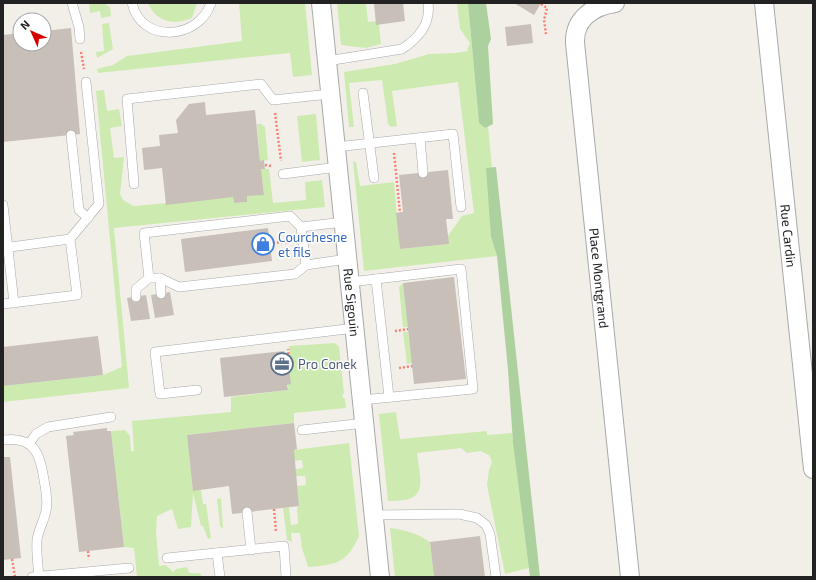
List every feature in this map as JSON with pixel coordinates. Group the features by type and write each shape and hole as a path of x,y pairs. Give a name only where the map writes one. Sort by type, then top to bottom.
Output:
{"street":[{"name":"Rue Sigouin","path":"321,3 374,515 376,576"},
{"name":"Place Montgrand","path":"616,3 602,6 586,16 577,27 575,43 630,577"},
{"name":"Rue Cardin","path":"764,3 813,469"}],"lane":[{"path":"72,3 79,27 80,39"},
{"path":"132,3 138,16 146,25 157,31 171,32 186,29 197,24 207,15 212,3"},
{"path":"327,61 402,49 410,44 423,29 429,12 428,3"},
{"path":"5,248 70,239 99,204 86,82"},
{"path":"134,184 127,98 261,84 273,100 330,94"},
{"path":"363,93 374,178"},
{"path":"336,146 453,134 461,207"},
{"path":"71,135 79,210 88,218"},
{"path":"420,138 423,173"},
{"path":"283,174 338,167"},
{"path":"3,205 5,248 14,303"},
{"path":"148,278 144,233 290,216 301,228 306,265"},
{"path":"301,228 344,222"},
{"path":"3,304 77,295 70,239"},
{"path":"136,297 136,288 148,278 160,278 181,286 295,274 306,265 348,259"},
{"path":"350,282 461,269 473,389 362,400"},
{"path":"160,278 161,294"},
{"path":"376,279 389,397"},
{"path":"197,390 160,394 155,352 355,328"},
{"path":"29,444 36,434 48,427 111,417"},
{"path":"302,430 364,423"},
{"path":"3,440 13,439 23,441 29,444 38,453 46,488 46,508 37,539 37,577 129,568"},
{"path":"247,512 251,550"},
{"path":"374,515 460,514 477,518 486,525 490,534 496,577"},
{"path":"167,558 284,546 286,577"},
{"path":"217,553 220,577"}],"path":[{"path":"541,4 546,8 544,20 546,34"},
{"path":"80,39 86,82"},
{"path":"273,100 283,174"},
{"path":"392,141 400,213"},
{"path":"265,165 269,164"},
{"path":"270,243 276,243"},
{"path":"403,330 408,329"},
{"path":"285,364 290,364 288,346"},
{"path":"407,367 412,366"},
{"path":"274,509 278,547"},
{"path":"12,559 15,577"}],"green space":[{"path":"89,3 103,3 110,7 111,16 101,18 100,11 90,13"},
{"path":"148,3 197,3 192,18 172,22 166,21 156,15 151,10"},
{"path":"239,3 305,3 312,75 293,77 290,53 98,73 97,69 113,65 127,56 242,41"},
{"path":"337,3 366,3 368,22 376,21 379,24 381,44 366,48 341,45"},
{"path":"457,3 468,3 479,123 485,128 488,126 492,168 487,168 491,237 497,256 364,271 353,161 356,162 360,186 394,182 400,249 448,244 448,236 462,216 474,213 458,82 392,91 397,126 391,127 388,124 382,80 349,83 354,127 349,127 344,72 395,64 429,54 467,51 470,43 460,29"},
{"path":"468,3 486,3 491,39 488,46 493,124 485,128 479,123"},
{"path":"109,23 113,49 97,58 96,52 104,51 102,24"},
{"path":"104,90 107,111 119,109 122,126 110,128 114,158 124,157 120,194 123,200 134,206 233,197 234,203 247,202 247,196 264,194 261,169 269,169 273,203 306,200 305,182 322,180 325,207 114,228 129,388 3,402 3,386 103,375 122,367 96,91"},
{"path":"316,114 320,160 302,162 297,116"},
{"path":"257,124 261,124 265,127 268,160 260,161"},
{"path":"496,167 540,577 530,577 513,443 508,370 497,256 491,237 486,168"},
{"path":"403,283 408,327 403,327 399,287"},
{"path":"403,332 408,332 412,363 407,364"},
{"path":"335,343 339,347 344,393 342,396 345,399 346,408 294,413 294,423 187,435 193,490 201,490 203,504 206,504 211,538 208,539 203,526 201,526 193,493 191,527 178,529 172,509 157,516 156,532 159,566 166,565 173,572 176,569 187,567 189,573 200,573 202,577 137,577 134,548 124,547 111,431 125,430 130,436 131,451 134,451 132,421 231,412 231,397 288,390 289,368 291,368 289,346"},
{"path":"396,412 400,439 487,431 487,435 512,433 529,568 505,574 487,485 489,470 492,462 489,455 480,451 467,453 461,448 417,453 420,483 416,495 401,501 388,501 379,414"},
{"path":"349,443 359,536 350,552 340,561 326,565 308,567 302,548 300,533 291,533 292,542 287,540 283,508 289,507 291,525 298,524 297,507 299,506 297,486 306,485 305,476 296,476 296,469 303,468 302,460 294,461 294,450"},
{"path":"221,498 223,529 220,526 217,499"},
{"path":"390,528 411,532 430,542 434,577 395,577"}],"building":[{"path":"374,3 403,3 405,21 376,25"},
{"path":"514,3 541,3 534,15"},
{"path":"531,24 533,43 507,46 505,27"},
{"path":"71,28 80,134 3,142 3,35 12,34 12,52 52,52 52,30"},
{"path":"205,102 206,115 255,110 260,161 264,160 265,169 261,169 264,195 247,196 247,202 234,203 233,197 166,205 162,168 144,170 142,148 160,146 159,135 178,133 176,120 189,104"},
{"path":"448,170 453,219 446,219 449,244 400,249 396,213 403,212 399,175"},
{"path":"268,228 272,261 185,272 181,239"},
{"path":"454,277 466,379 414,384 403,283"},
{"path":"170,292 174,315 155,318 151,295"},
{"path":"146,295 150,319 131,321 127,298"},
{"path":"98,336 103,375 3,386 3,347"},
{"path":"284,351 286,369 289,368 291,384 287,385 288,390 224,397 220,358"},
{"path":"294,423 297,449 294,450 299,506 232,514 229,486 193,491 187,435"},
{"path":"107,428 107,431 111,431 124,547 79,552 66,436 74,435 73,432"},
{"path":"3,457 10,457 21,558 3,560"},
{"path":"480,536 485,577 434,577 430,542"}],"place":[{"name":"Courchesne et fils","path":"263,244"},
{"name":"Pro Conek","path":"282,364"}]}
